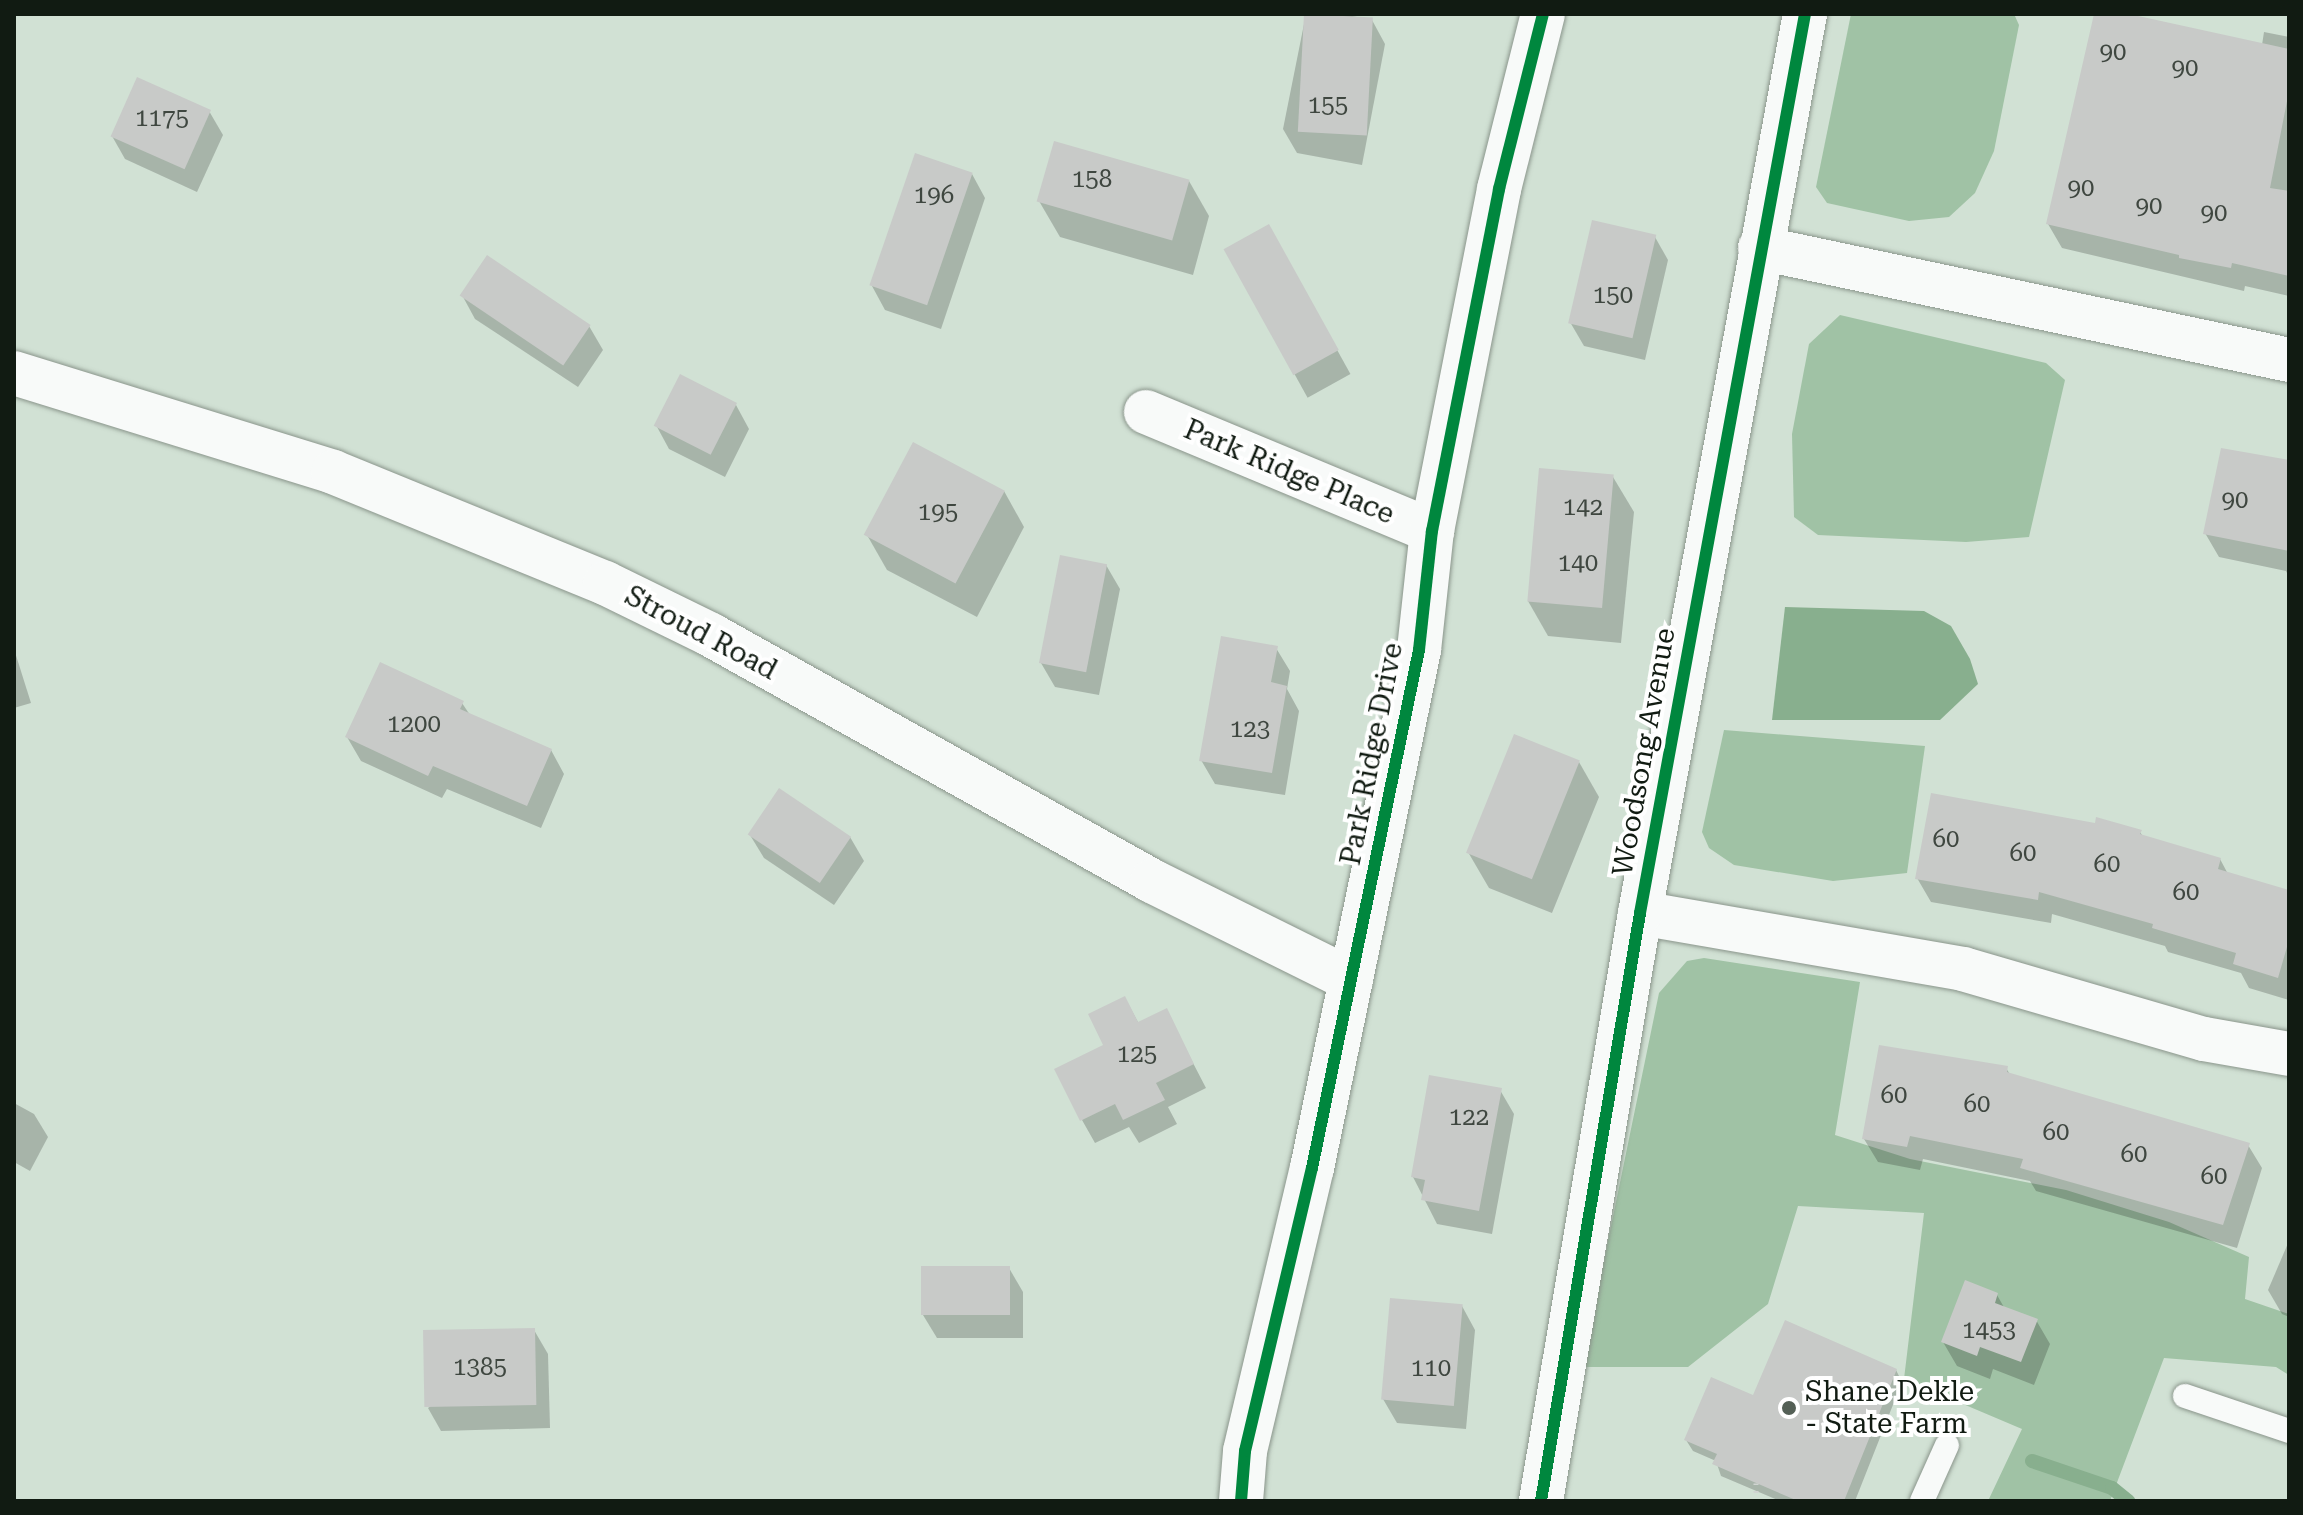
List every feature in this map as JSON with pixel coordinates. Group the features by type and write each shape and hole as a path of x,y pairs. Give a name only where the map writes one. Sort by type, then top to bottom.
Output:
{"street":[{"name":"Park Ridge Drive","path":"1241,1501 1245,1451 1301,1218 1419,650 1432,531 1499,189 1543,14"},
{"name":"Woodsong Avenue","path":"1541,1501 1640,913 1805,14"},
{"path":"1760,248 2289,360"},
{"name":"Stroud Road","path":"14,373 333,472 605,583 711,635 1152,881 1351,980"},
{"name":"Park Ridge Place","path":"1146,412 1432,531"},
{"path":"1640,913 1963,969 2204,1039 2289,1054"}],"lane":[{"path":"2185,1396 2289,1431"},
{"path":"1922,1501 1947,1445"}],"path":[{"path":"1756,1483 1756,1501"}],"shaded area":[{"path":"1851,14 2014,14 2019,25 1994,151 1975,193 1949,217 1909,221 1827,203 1816,187"},
{"path":"1840,315 2046,363 2065,380 2029,537 1966,542 1818,535 1794,517 1792,434 1809,344"},
{"path":"1785,607 1924,611 1951,626 1970,659 1978,684 1940,720 1772,720"},
{"path":"1724,730 1925,746 1907,873 1833,881 1734,865 1709,848 1702,832"},
{"path":"1704,958 1860,982 1835,1135 1910,1159 2066,1190 2169,1222 2249,1257 2245,1299 2289,1314 2289,1375 2276,1367 2164,1358 2110,1501 1988,1501 2022,1429 1904,1379 1924,1213 1798,1206 1768,1304 1688,1367 1582,1367 1659,993 1687,961"}],"building":[{"path":"1304,14 1373,18 1367,135 1298,132"},
{"path":"2094,14 2129,14 2289,49 2289,91 2270,188 2289,191 2289,276 2232,263 2231,268 2179,258 2179,255 2046,224"},
{"path":"137,77 211,110 185,169 111,136"},
{"path":"1054,141 1190,180 1172,240 1037,202"},
{"path":"915,153 973,173 927,305 869,285"},
{"path":"1592,220 1656,235 1632,338 1568,323"},
{"path":"1269,224 1339,350 1293,375 1224,249"},
{"path":"487,255 591,325 563,366 460,296"},
{"path":"680,374 737,403 711,455 654,426"},
{"path":"913,442 1005,491 956,584 864,535"},
{"path":"2221,448 2289,460 2289,551 2203,534"},
{"path":"1539,468 1614,475 1602,608 1527,601"},
{"path":"1060,555 1107,564 1086,672 1039,663"},
{"path":"1221,636 1278,646 1271,682 1287,686 1272,773 1199,761"},
{"path":"380,662 464,701 460,709 552,749 527,806 433,766 428,776 345,737"},
{"path":"1514,734 1580,761 1532,879 1466,853"},
{"path":"779,788 851,837 820,883 748,834"},
{"path":"1931,793 2095,823 2096,817 2142,830 2140,834 2221,858 2218,869 2289,890 2289,940 2278,978 2233,964 2236,953 2152,928 2153,924 2039,892 2038,900 1915,879"},
{"path":"1125,996 1138,1022 1167,1008 1194,1064 1156,1083 1165,1100 1123,1120 1115,1104 1080,1121 1054,1069 1103,1045 1088,1014"},
{"path":"1879,1045 2008,1066 2007,1072 2250,1143 2223,1225 2020,1168 2023,1159 1910,1136 1907,1147 1862,1139"},
{"path":"1429,1075 1502,1088 1479,1211 1421,1200 1425,1180 1411,1177"},
{"path":"921,1266 1010,1266 1010,1315 921,1315"},
{"path":"1965,1280 1998,1293 1995,1303 2038,1319 2021,1362 1980,1347 1977,1356 1941,1342"},
{"path":"1390,1298 1463,1304 1454,1406 1381,1400"},
{"name":"Shane Dekle - State Farm","path":"1785,1320 1897,1369 1844,1501 1798,1501 1712,1464 1717,1454 1684,1440 1711,1377 1753,1395"},
{"path":"535,1328 536,1405 424,1407 423,1330"}],"waterway":[{"path":"2032,1461 2112,1488 2128,1501"}],"cycle path":[{"path":"1241,1501 1245,1451 1312,1168 1419,650 1432,531 1499,189 1543,14"},
{"path":"1541,1501 1640,913 1805,14"}],"place":[{"name":"Shane Dekle - State Farm","path":"1789,1408"}]}
